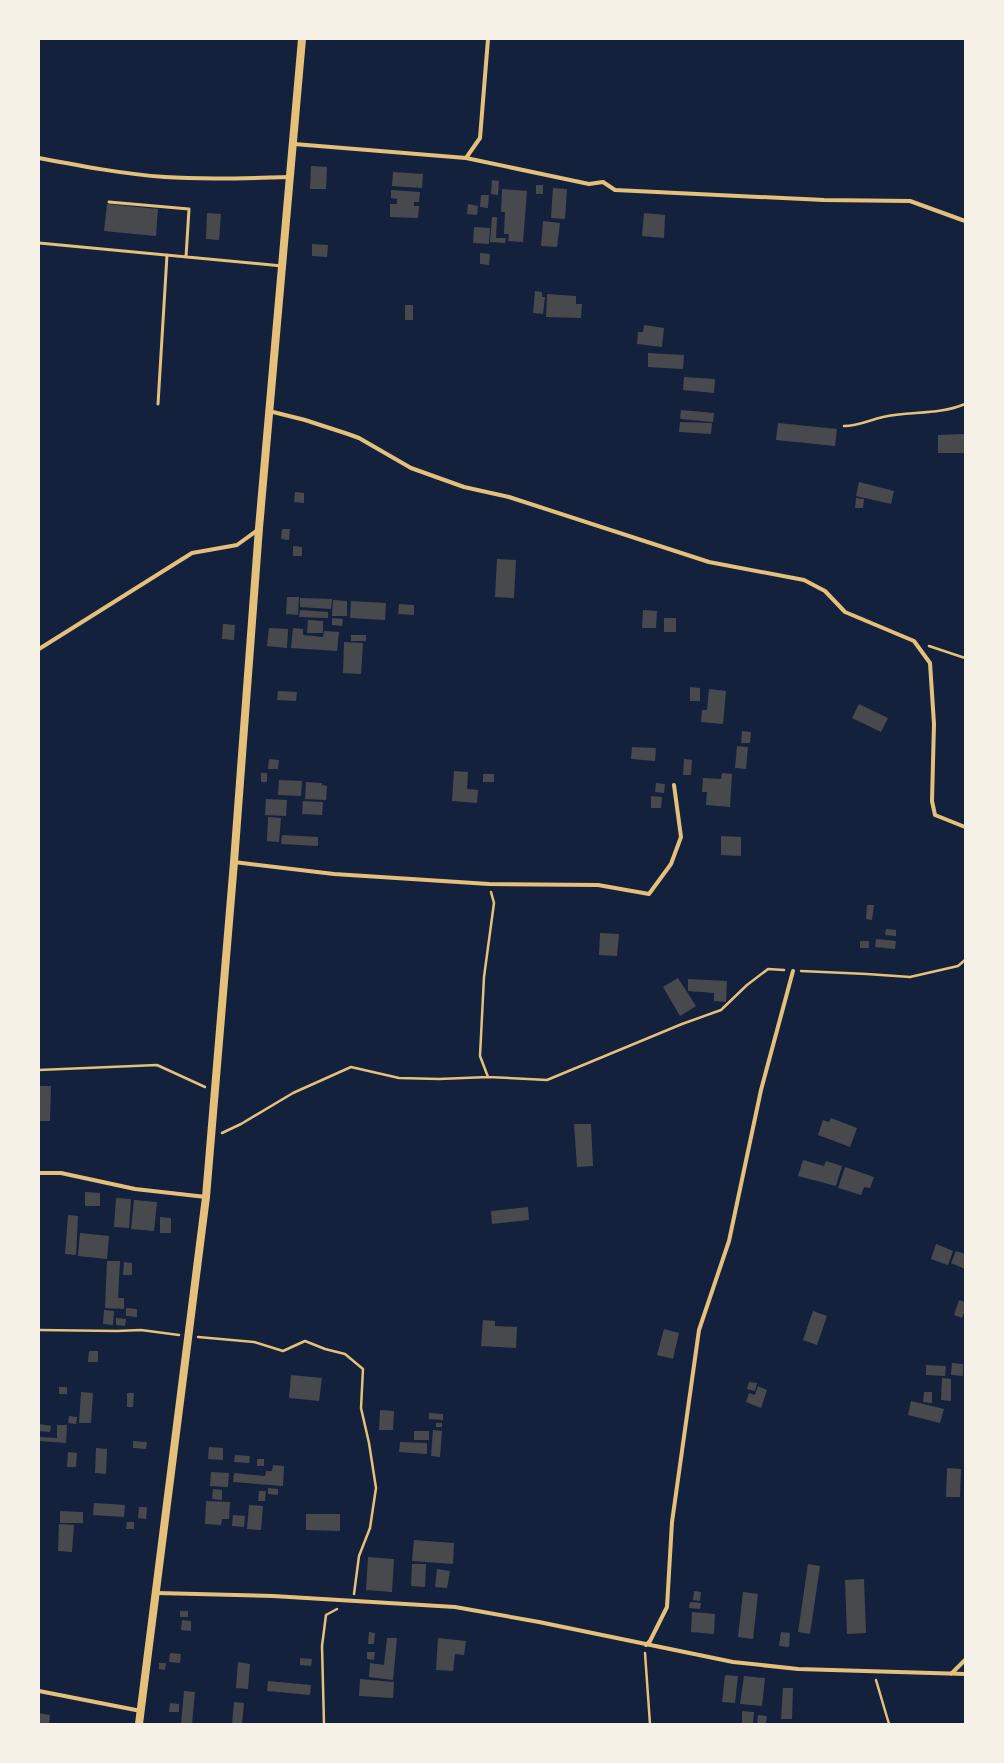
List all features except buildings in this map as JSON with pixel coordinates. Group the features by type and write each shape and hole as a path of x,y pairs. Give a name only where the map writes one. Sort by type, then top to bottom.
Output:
{"main road":[{"path":"139,1724 157,1592 206,1197 269,412 294,144 302,39"}],"street":[{"path":"466,158 480,138 488,39"},
{"path":"294,144 466,158 589,184 603,182 615,190 824,200 910,201 965,221"},
{"path":"39,158 97,170 166,177 236,179 290,177"},
{"path":"269,412 305,420 359,438 411,468 464,487 509,497 709,562 804,580 825,591 845,612 914,641 930,663 934,724 932,802 935,815 965,827"},
{"path":"39,649 192,553 237,545 260,528"},
{"path":"234,862 334,874 489,884 598,885 649,894 671,864 681,837 674,785"},
{"path":"646,1645 650,1641 667,1607 672,1522 699,1330 728,1241 761,1090 793,971"},
{"path":"39,1173 61,1174 135,1188 206,1197"},
{"path":"157,1592 272,1596 455,1607 539,1622 733,1662 798,1669 965,1674"},
{"path":"951,1674 965,1660"},
{"path":"39,1691 141,1711"}],"lane":[{"path":"109,202 189,209 186,257"},
{"path":"39,243 282,266"},
{"path":"158,404 167,255"}],"path":[{"path":"844,426 864,424 882,417 907,413 953,409 965,404"},
{"path":"914,641 965,658"},
{"path":"488,1078 480,1056 484,977 494,903 489,884"},
{"path":"211,1138 241,1124 293,1093 352,1067 399,1078 548,1080 682,1024 721,1010 747,985 768,969 867,974 910,978 958,966 965,960"},
{"path":"39,1070 157,1065 215,1091"},
{"path":"39,1330 140,1330 254,1342 283,1351 305,1341 325,1349 345,1354 363,1369 361,1408 369,1443 376,1488 370,1528 359,1556 353,1601 326,1615 322,1646 324,1724"},
{"path":"646,1645 647,1695 650,1724"},
{"path":"874,1672 889,1724"}]}
